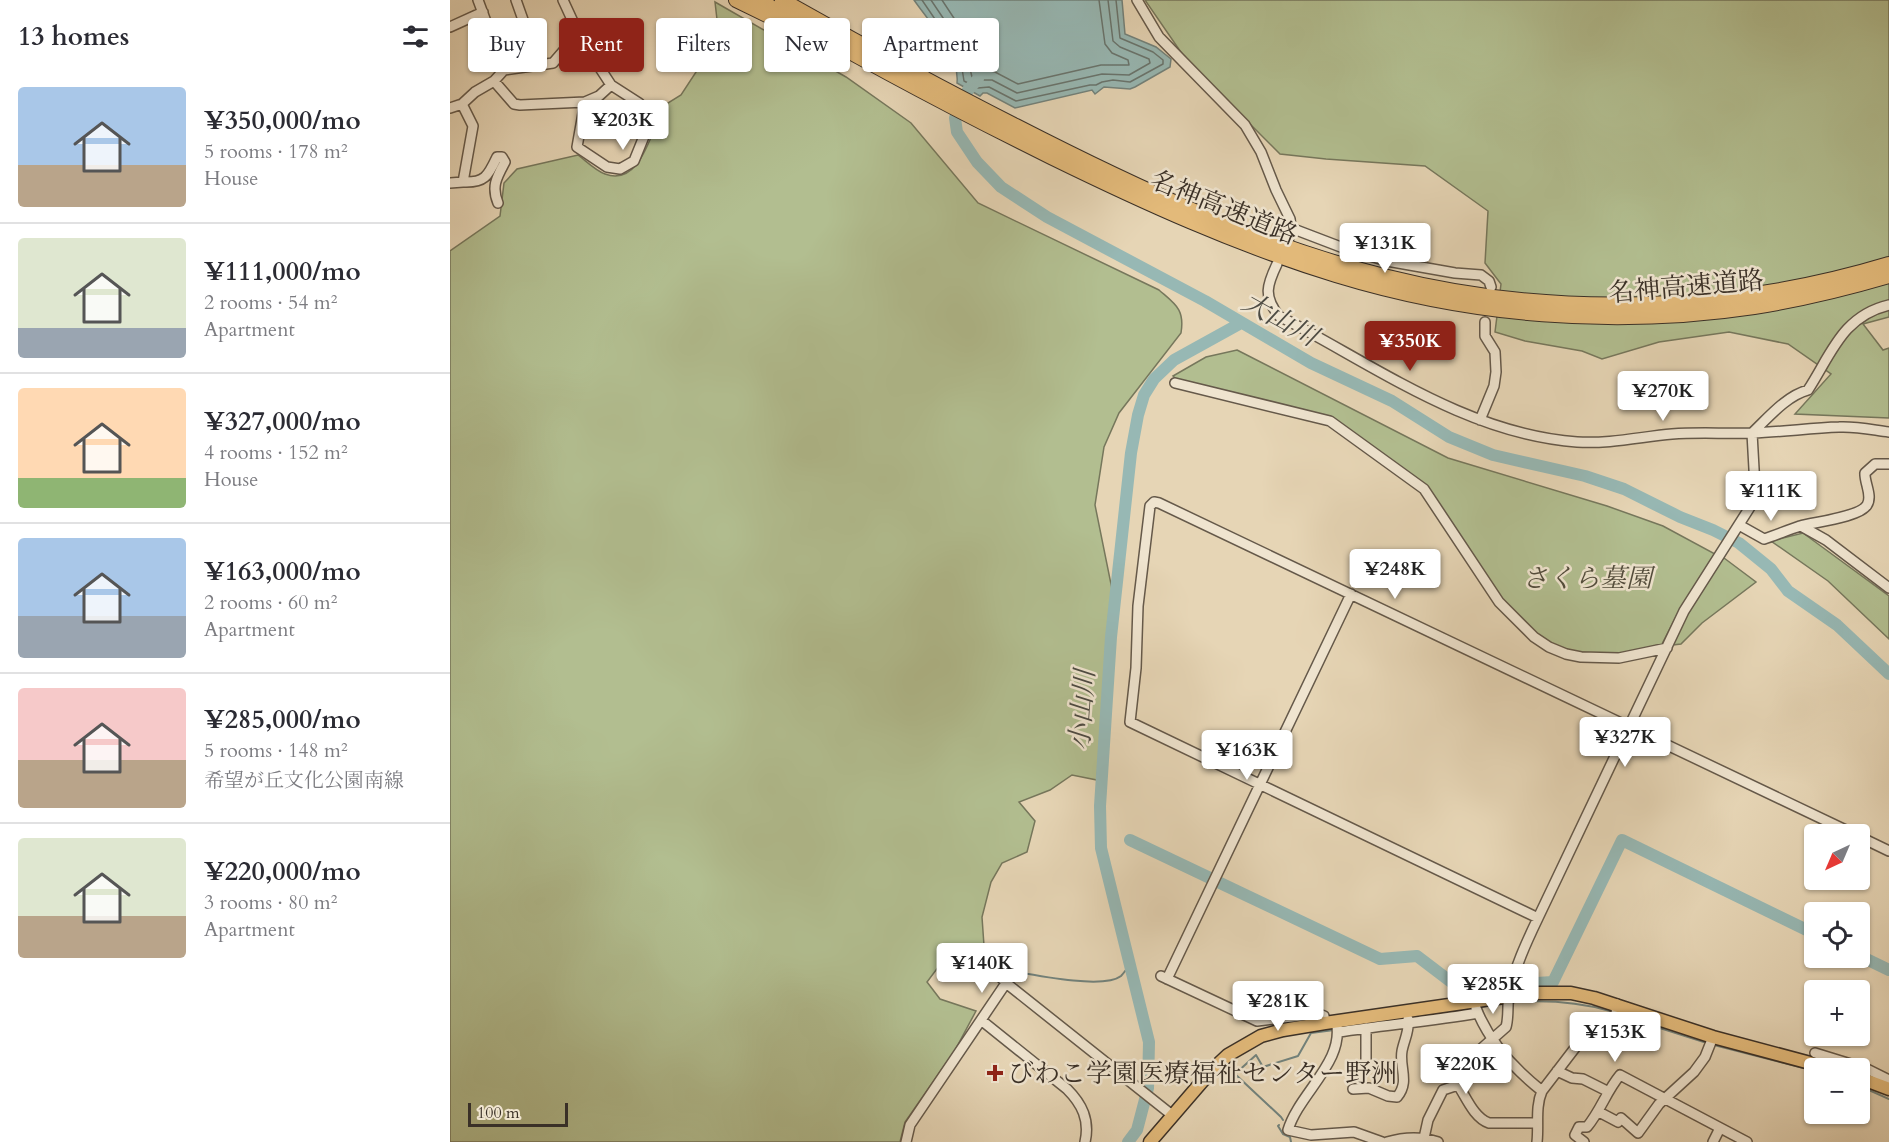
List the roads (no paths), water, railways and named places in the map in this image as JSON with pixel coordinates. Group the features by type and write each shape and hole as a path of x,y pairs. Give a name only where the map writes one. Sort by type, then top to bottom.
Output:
{"highway":[{"path":"736,0 862,60"},
{"name":"名神高速道路","path":"759,0 862,57"},
{"name":"名神高速道路","path":"783,0 880,55 950,99"},
{"name":"名神高速道路","path":"888,72 972,110 1136,198 1246,244 1336,275 1444,302 1548,315 1640,317 1753,308 1889,276"},
{"path":"925,72 950,99"},
{"name":"名神高速道路","path":"972,110 1140,187 1250,233 1339,264 1389,278 1447,290 1549,302 1640,304 1700,302 1798,287 1889,264"}],"main road":[{"path":"1150,1142 1212,1070 1228,1055 1245,1044 1283,1030 1333,1025 1406,1010 1473,1000 1532,993 1571,993 1617,1004 1713,1037 1804,1061"},
{"path":"1870,1082 1889,1089"}],"street":[{"path":"478,0 485,18"},
{"path":"516,0 522,18"},
{"path":"563,0 571,18"},
{"path":"1137,0 1159,37 1251,134 1290,219 1290,233 1387,261 1481,276 1490,281 1491,287"},
{"path":"450,27 483,12"},
{"path":"547,64 553,63 559,56"},
{"path":"450,108 462,104 475,92 494,81 502,72"},
{"path":"585,102 577,147 607,167 620,170 634,161 651,119 645,109 611,85 603,72"},
{"path":"494,81 514,104 585,102 599,96 611,85"},
{"path":"462,104 473,126 463,182"},
{"path":"450,183 476,183 488,175 497,157 502,157 505,162 494,192 498,203"},
{"path":"1277,264 1268,290 1278,316 1413,389 1480,420 1529,434 1574,442 1841,427 1889,432"},
{"path":"1752,433 1788,400 1808,390 1834,346 1861,315 1889,304"},
{"path":"1480,420 1494,386 1496,372 1495,352 1485,336 1485,322"},
{"path":"1174,383 1330,421 1424,489 1499,602 1534,637 1549,647 1581,657 1619,658 1667,648"},
{"path":"1424,1138 1428,1120 1443,1090 1458,1085 1473,1056 1506,1027 1509,996 1522,952 1684,611 1750,507 1755,487 1752,433"},
{"path":"1738,526 1764,539 1801,526 1835,519 1862,510 1869,503 1865,473 1875,464 1889,465"},
{"path":"1538,918 1130,723 1136,668 1138,606 1150,506 1154,502 1833,824"},
{"path":"1801,526 1826,540 1889,588"},
{"path":"1351,594 1260,785 1164,977 1257,1021 1319,1014 1333,1025 1366,1028 1478,1013"},
{"path":"1870,842 1889,851"},
{"path":"993,960 992,967 1006,983 1172,1115"},
{"path":"906,1142 910,1125 1006,983"},
{"path":"1473,1000 1484,1028 1492,1040 1525,1077 1542,1091"},
{"path":"1537,1142 1539,1097 1542,1091 1578,1044 1616,1014 1617,1004"},
{"path":"1353,1089 1369,1088 1388,1096 1398,1097 1401,1093 1405,1079 1402,1053 1408,1023 1406,1010"},
{"path":"981,1020 1078,1100 1086,1117 1085,1142"},
{"path":"1333,1025 1326,1066 1296,1108 1288,1130 1311,1135 1354,1132 1385,1142 1407,1138 1424,1138 1438,1142"},
{"path":"1366,1028 1366,1060"},
{"path":"1599,1113 1618,1122 1621,1118 1637,1138 1659,1104 1694,1072 1705,1057 1713,1037"},
{"path":"1815,1053 1867,1069 1889,1080"},
{"path":"1557,1071 1572,1078 1583,1079 1607,1091"},
{"path":"1584,1142 1575,1135 1579,1127 1587,1127 1599,1113 1607,1091 1620,1075 1747,1142"},
{"path":"1458,1085 1484,1122 1537,1123"},
{"path":"1713,1142 1720,1128"}],"water":[{"path":"914,0 1122,0 1125,34 1156,47 1171,59 1170,67 1130,89 1104,87 1095,94 1092,90 1015,108 987,93 980,96 957,83 957,72 999,72 999,18 927,18"}],"waterway":[{"name":"大山川","path":"978,79 968,90 955,118 957,132 977,162 1001,187 1047,217 1205,301 1311,363 1392,401 1449,437 1493,455 1585,476 1624,489 1739,543 1771,569 1788,591 1837,625 1889,674"},
{"name":"小山川","path":"1128,1142 1137,1130 1148,1088 1149,1042 1101,848 1100,806 1111,637 1131,453 1144,395 1154,379 1174,360 1241,323"},
{"path":"1130,840 1210,878"},
{"path":"1521,984 1553,982 1622,840 1804,929"},
{"path":"1218,882 1380,959 1417,956 1463,991 1499,987"},
{"path":"946,959 979,965"},
{"path":"1870,961 1889,970"},
{"path":"1006,970 1065,980 1099,982 1121,976 1130,965"},
{"path":"1516,1002 1563,1002 1610,1011"},
{"path":"1480,1007 1499,1004"},
{"path":"1412,1018 1472,1008"},
{"path":"1619,1015 1707,1043"},
{"path":"1283,1120 1235,1074 1256,1055 1263,1067 1298,1056 1311,1033 1334,1030"},
{"path":"1714,1045 1804,1068"},
{"path":"1870,1090 1889,1099"},
{"path":"1279,1125 1283,1134 1290,1137 1291,1142"}],"place":[{"name":"びわこ学園医療福祉センター野洲","path":"995,1073"}],"park label":[{"name":"さくら墓園","path":"1587,578"}]}
